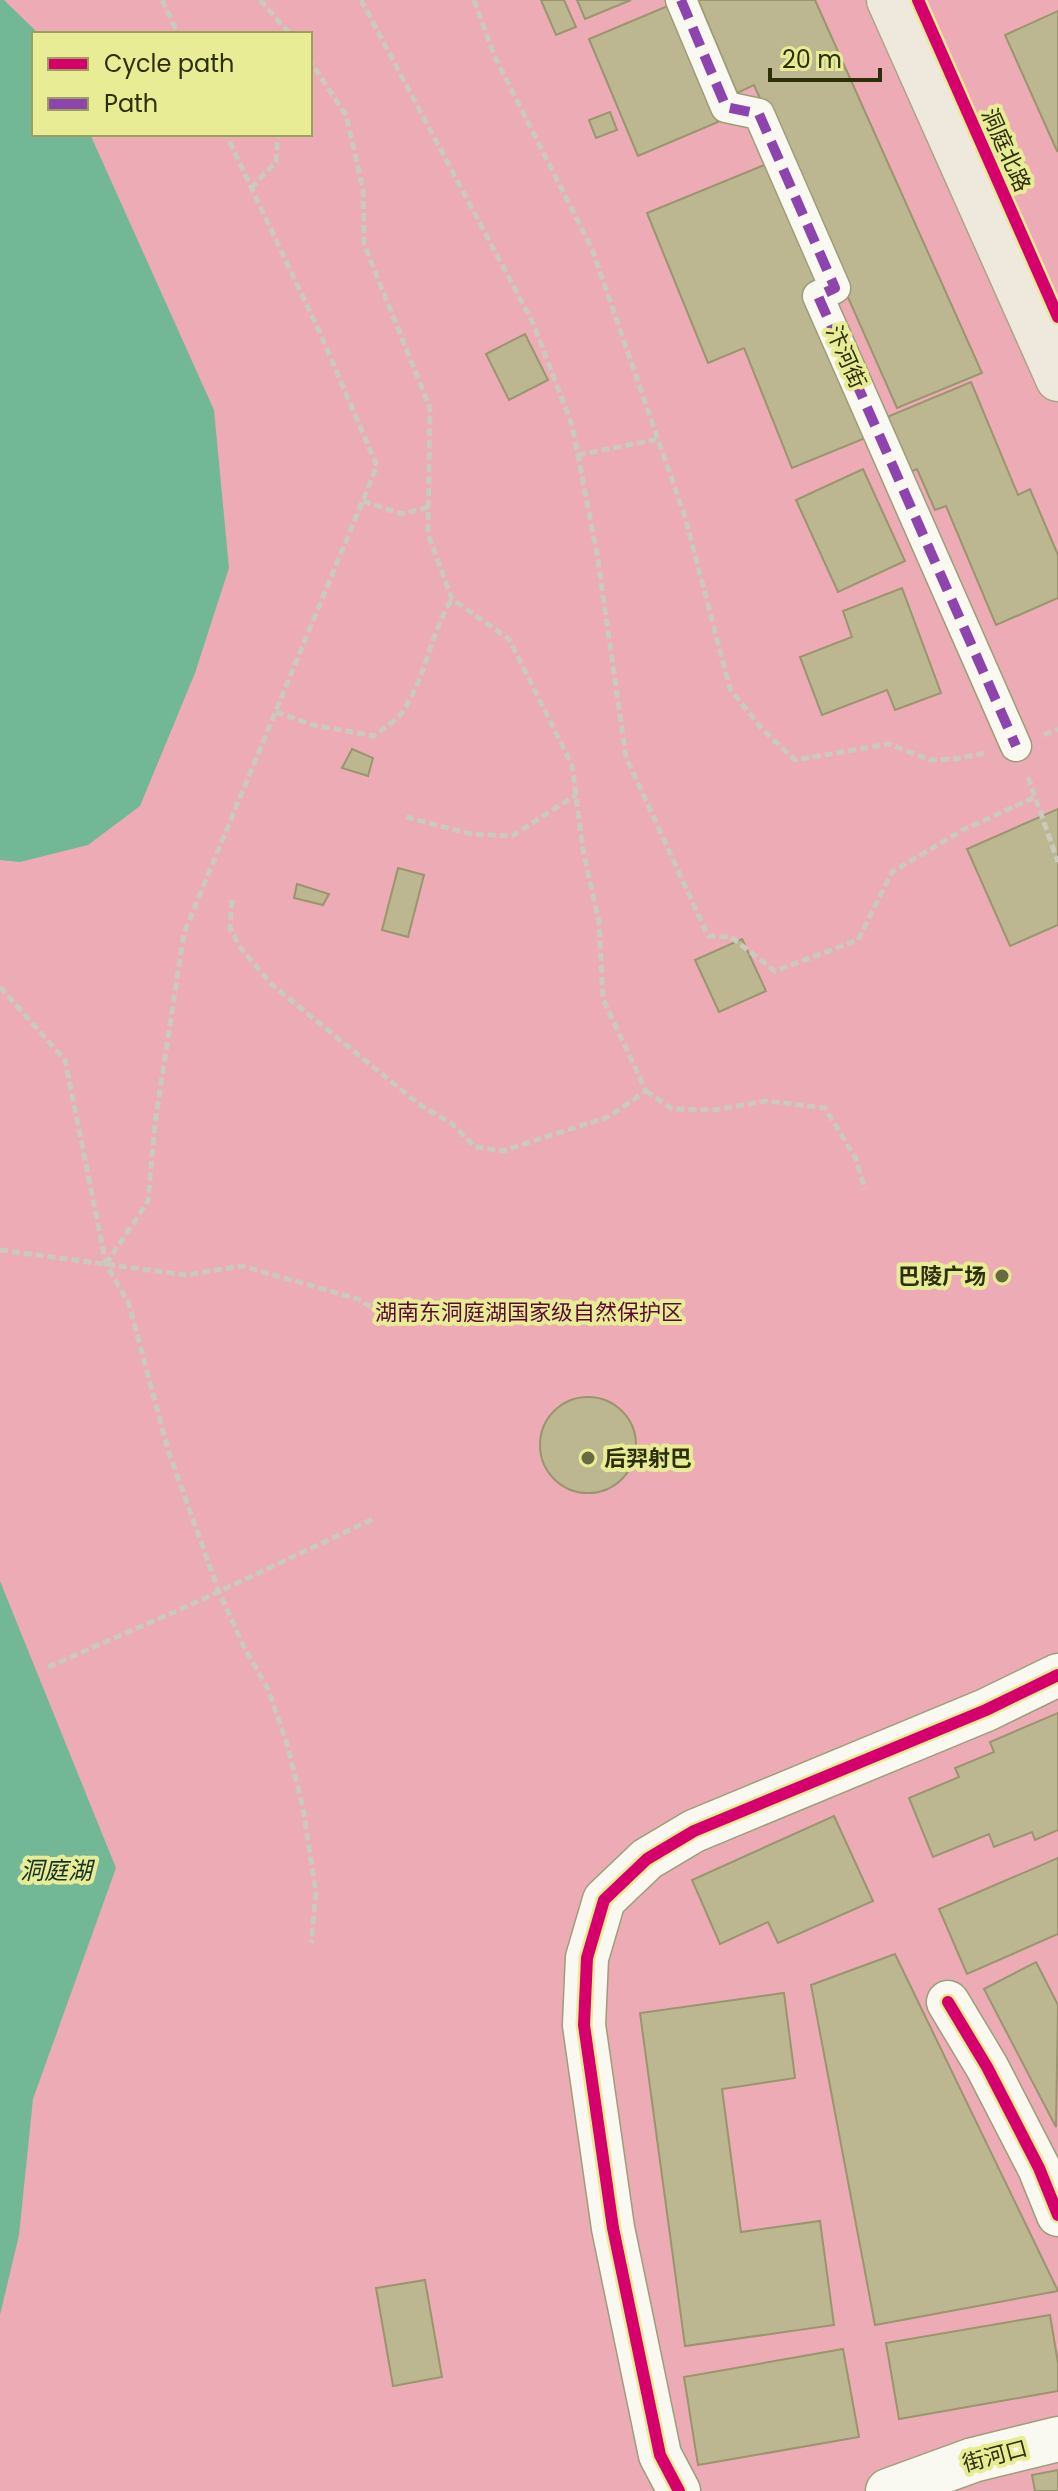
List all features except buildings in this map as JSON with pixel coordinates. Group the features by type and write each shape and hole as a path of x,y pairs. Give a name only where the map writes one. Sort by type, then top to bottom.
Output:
{"main road":[{"name":"洞庭北路","path":"889,0 1058,379"},
{"name":"洞庭北路","path":"918,0 1058,317"},
{"name":"街河口","path":"888,2491 973,2460 1058,2439"}],"street":[{"name":"汴河街","path":"681,0 726,107 759,114 835,288 818,296 1016,746"},
{"path":"679,2491 660,2455 613,2228 584,2025 587,1958 604,1900 647,1859 694,1831 986,1710 1058,1675"},
{"path":"948,2002 987,2067 1039,2168 1058,2215"}],"path":[{"path":"162,0 177,32"},
{"path":"260,0 288,32"},
{"path":"361,0 533,323 572,425 597,554 626,757 708,936 731,937 775,971 858,940 892,872 963,830 1035,797"},
{"path":"474,0 494,55 592,249 685,517 730,689 762,729 795,760 889,744 930,760 955,759 1016,746 1058,729"},
{"path":"312,64 346,115 363,190 364,244 430,408 428,534 452,599 509,639 572,765 583,850 599,922 603,999 646,1091 672,1109 714,1110 766,1101 825,1108 855,1157 865,1189"},
{"path":"106,1264 148,1201 155,1123 184,933 377,466 320,333 227,136"},
{"path":"251,188 276,162 278,136"},
{"path":"578,455 658,439"},
{"path":"363,501 402,514 429,507"},
{"path":"276,712 313,725 374,736 402,714 418,681 440,618 452,599"},
{"path":"1016,746 1058,862"},
{"path":"406,817 471,834 512,836 576,795"},
{"path":"232,900 230,928 240,947 271,984 420,1105 451,1123 475,1147 503,1151 608,1117 646,1091"},
{"path":"0,987 65,1060 106,1264 129,1304 168,1450 219,1592 244,1647 268,1689 287,1744 303,1808 316,1893 311,1943"},
{"path":"0,1250 186,1275 242,1266 358,1299 387,1317"},
{"path":"48,1667 219,1592 373,1519"}],"green space":[{"name":"湖南东洞庭湖国家级自然保护区","path":"0,0 1058,0 1058,2491 0,2491"}],"water":[{"path":"0,0 4,0 37,32 32,32 32,136 91,136 214,410 229,568 195,673 140,806 88,845 20,862 0,860"},
{"name":"洞庭湖","path":"0,1581 116,1868 33,2099 19,2235 0,2315"}],"marked path":[{"path":"681,0 726,107 759,114 835,288 818,296 1016,746"}],"cycle path":[{"path":"918,0 1058,317"},
{"path":"679,2491 660,2455 613,2228 584,2025 587,1958 604,1900 647,1859 694,1831 986,1710 1058,1675"},
{"path":"948,2002 987,2067 1039,2168 1058,2215"}],"place":[{"name":"巴陵广场","path":"1002,1276"},
{"name":"后羿射巴","path":"588,1458"}]}
